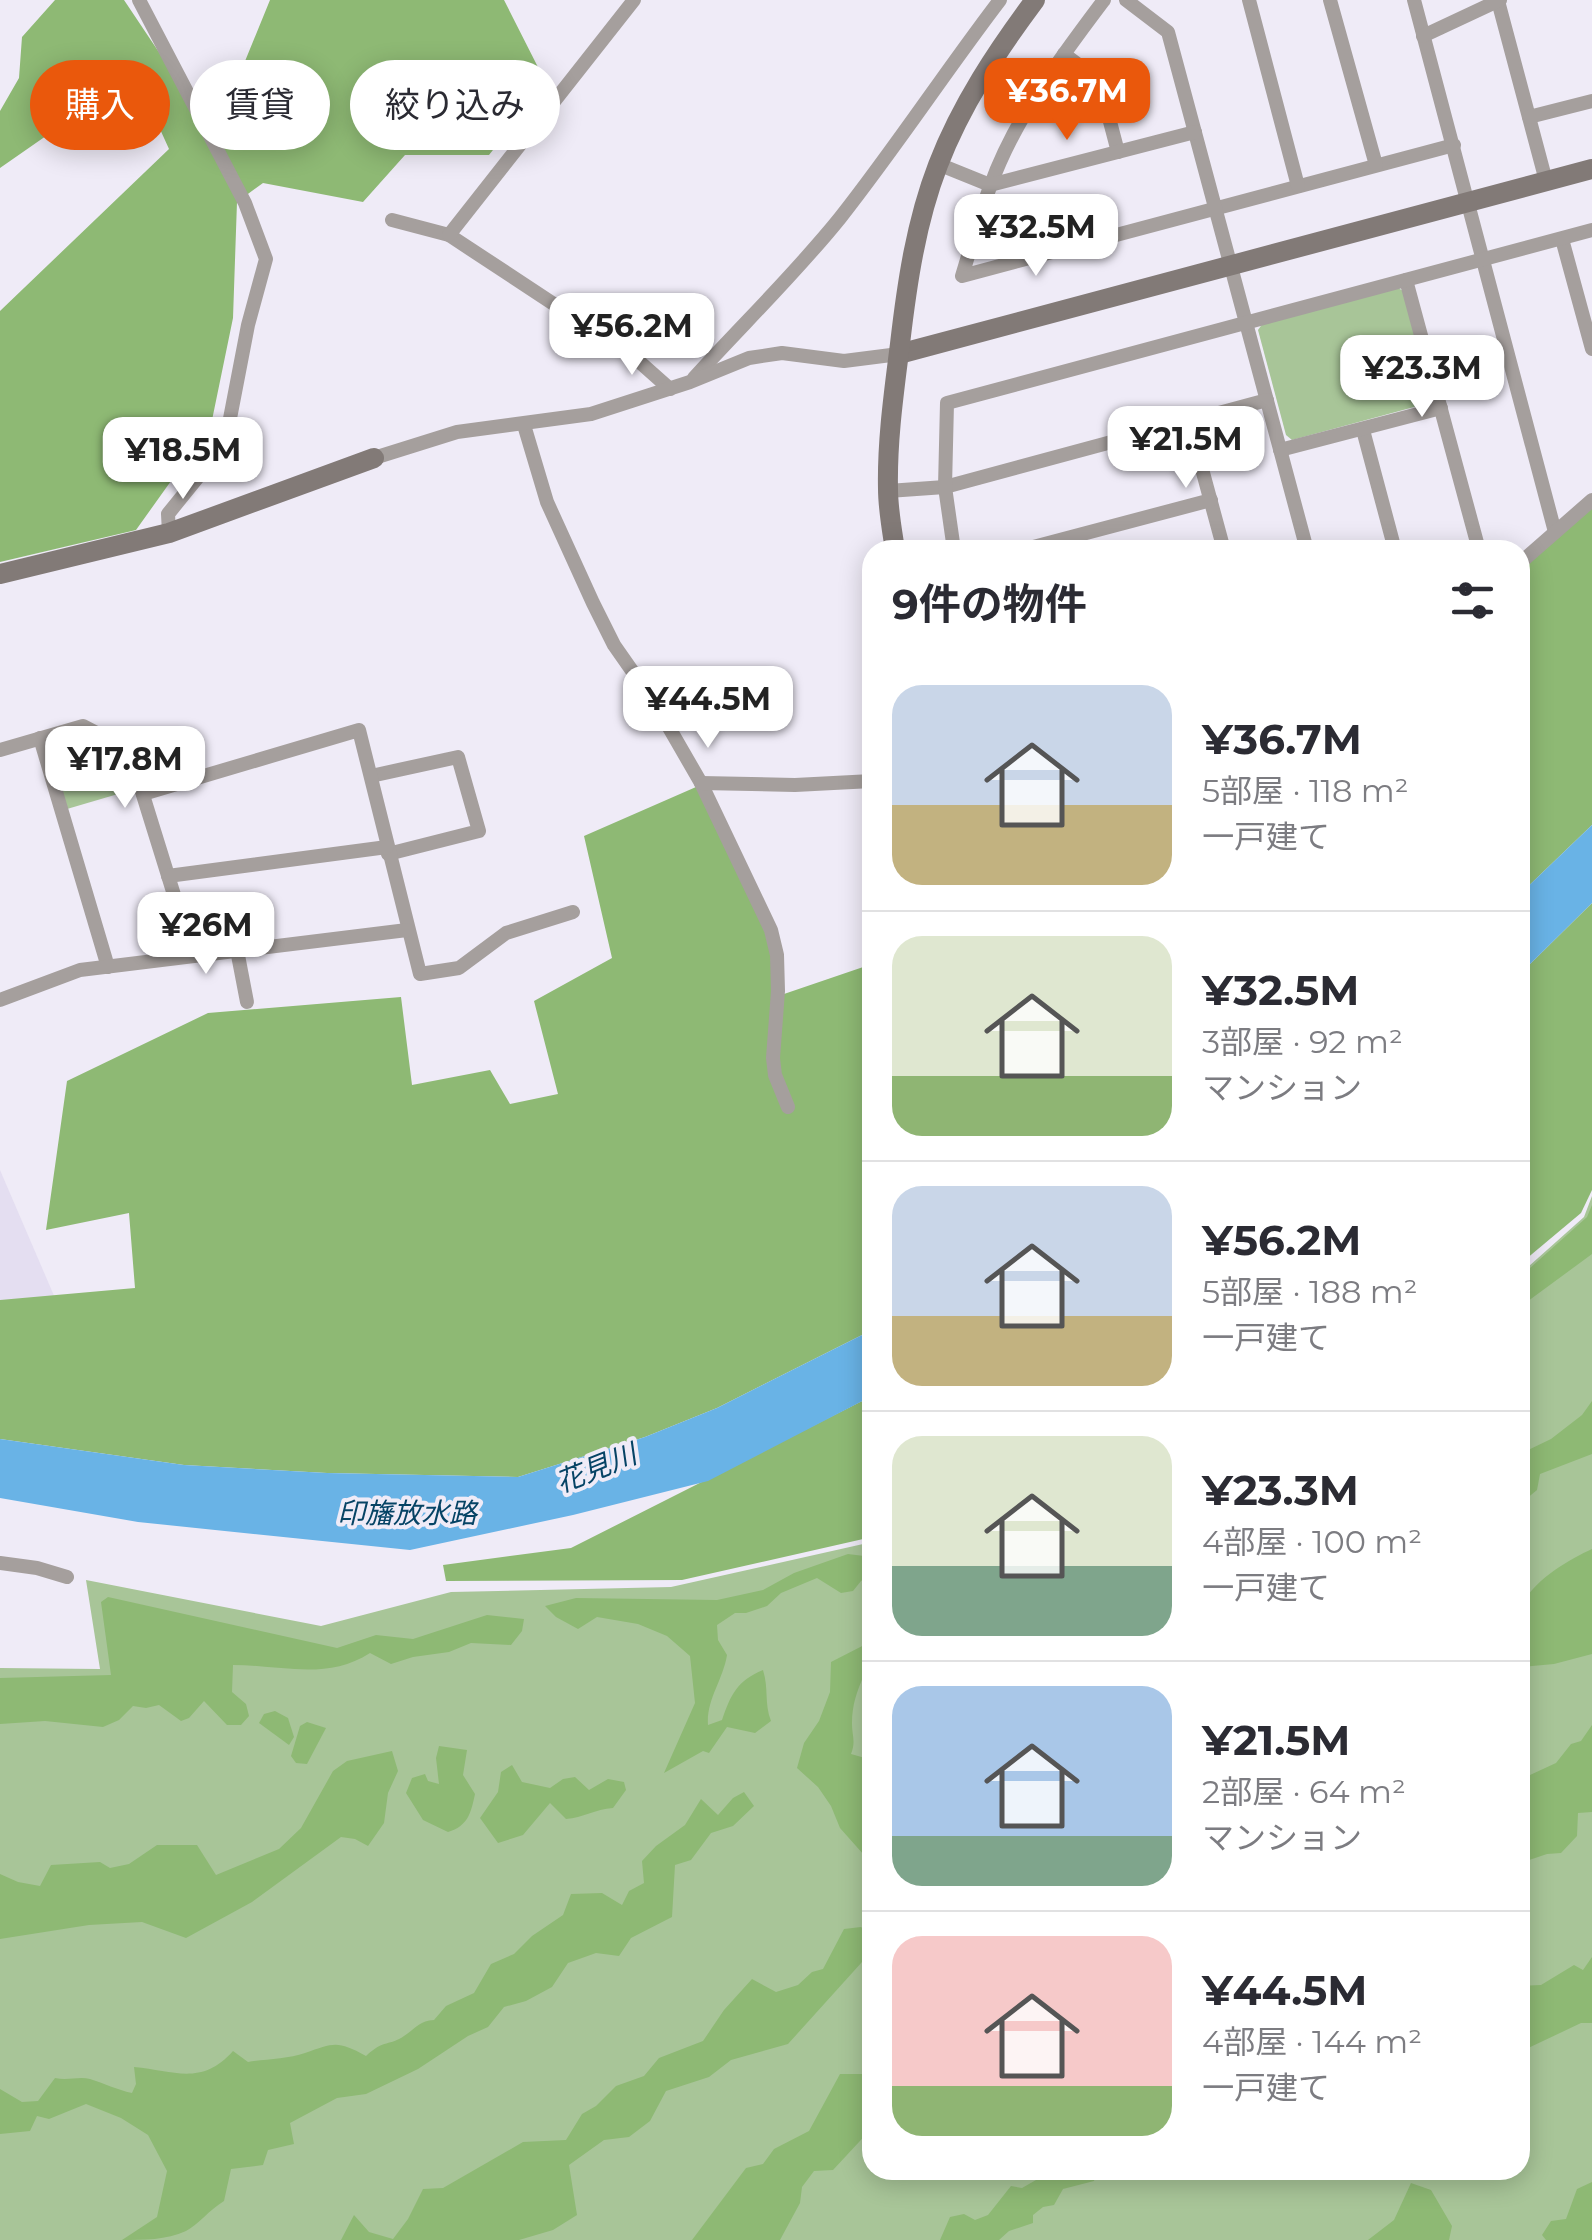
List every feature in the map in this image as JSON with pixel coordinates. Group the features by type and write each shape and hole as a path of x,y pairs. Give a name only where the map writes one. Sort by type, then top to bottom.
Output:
{"street":[{"path":"139,0 245,203 266,258 226,434 215,456 168,514 170,533"},
{"path":"449,235 634,0"},
{"path":"690,382 837,222 1000,0"},
{"path":"894,540 888,492 890,423 907,283 919,229 938,164 984,73 1035,0"},
{"path":"1104,0 1014,133 990,185 962,276 1454,145"},
{"path":"1126,0 1168,32 1304,540"},
{"path":"1248,0 1298,186"},
{"path":"1330,0 1376,165"},
{"path":"1414,0 1555,532"},
{"path":"1423,36 1499,0 1546,182"},
{"path":"1064,54 1098,80 1118,152"},
{"path":"1529,117 1592,101"},
{"path":"938,164 990,185 1195,132"},
{"path":"0,574 170,533 374,458 457,432 591,414 749,358 782,353 844,361 898,354 1592,169"},
{"path":"392,220 449,235 634,356 670,389"},
{"path":"953,540 945,487 947,402 1592,230"},
{"path":"1562,238 1592,350"},
{"path":"1406,280 1476,540"},
{"path":"888,492 945,487 1267,400"},
{"path":"1280,450 1441,408"},
{"path":"1188,421 1221,540"},
{"path":"524,425 547,502 607,630 701,782 771,930 777,955 778,991 773,1058 775,1075 788,1107"},
{"path":"1362,430 1392,540"},
{"path":"1060,540 1211,500"},
{"path":"1530,553 1592,500"},
{"path":"0,750 83,726 129,750 193,956"},
{"path":"142,794 359,730 420,974 459,968 506,934 573,912"},
{"path":"40,738 108,968"},
{"path":"168,876 388,850 479,831 458,757 370,776"},
{"path":"701,782 794,785 862,782"},
{"path":"0,1000 80,970 407,930"},
{"path":"237,950 248,1002"},
{"path":"0,1563 67,1577"}],"shaded area":[{"path":"0,1170 55,1298 0,1300"}],"green space":[{"path":"55,0 124,0 164,60 30,60 30,147 0,168 0,111 19,78 22,37"},
{"path":"270,0 504,0 534,60 350,60 350,150 493,150 489,155 405,155 363,202 263,183 237,202 233,318 211,425 136,530 0,562 0,311 170,150 170,69 190,99 190,150 330,150 330,60 245,60"},
{"path":"1397,287 1406,293 1432,394 1429,403 1292,440 1286,435 1258,330 1263,323"},
{"path":"1592,506 1592,825 1530,884 1530,559"},
{"path":"79,731 125,755 135,789 67,809 48,748 53,739"},
{"path":"696,787 760,900 784,994 862,967 862,1335 717,1408 645,1437 518,1477 184,1465 0,1439 0,1300 135,1288 129,1213 46,1230 67,1081 208,1013 401,997 412,1085 490,1070 510,1104 558,1094 534,1001 612,958 584,836"},
{"path":"1592,903 1592,1190 1581,1213 1530,1256 1530,964"},
{"path":"1592,1196 1592,2240 0,2240 0,1668 100,1669 86,1580 321,1626 451,1592 671,1587 862,1544 862,2180 1530,2180 1530,1265 1584,1217"},
{"path":"1592,1205 1592,1254 1530,1300 1530,1268 1587,1217"},
{"path":"862,1401 862,1539 682,1580 446,1581 443,1565 571,1548"},
{"path":"1592,1401 1592,1454 1540,1474 1537,1490 1530,1496 1530,1449 1551,1439 1582,1415"},
{"path":"1592,1549 1592,1654 1530,1666 1530,1592 1572,1559"},
{"path":"848,1554 862,1556 862,1580 853,1591 841,1593 817,1578 781,1593 767,1606 735,1613 717,1625 718,1640 727,1655 708,1725 722,1720 736,1689 763,1670 771,1721 755,1733 727,1727 709,1753 703,1751 664,1773 695,1703 690,1656 667,1636 638,1624 597,1617 578,1629 545,1606 576,1598 717,1600 763,1590 794,1573"},
{"path":"108,1597 337,1648 376,1635 413,1639 487,1615 524,1619 522,1631 511,1645 471,1643 449,1652 391,1664 370,1653 354,1662 320,1669 233,1665 232,1692 246,1704 249,1716 241,1725 227,1725 204,1701 181,1721 159,1705 133,1706 119,1720 103,1727 45,1721 0,1724 0,1678 111,1675 101,1602"},
{"path":"862,1646 862,1680 854,1704 851,1754 862,1757 862,1853 840,1828 818,1787 797,1768 804,1743 819,1721 830,1692 831,1662"},
{"path":"275,1711 288,1718 294,1737 289,1745 259,1723 264,1714"},
{"path":"307,1722 326,1728 307,1764 296,1763 291,1756 300,1726"},
{"path":"1592,1725 1592,1812 1578,1813 1577,1836 1561,1853 1530,1860 1530,1775 1556,1763 1571,1744 1581,1741"},
{"path":"439,1746 467,1750 463,1775 475,1794 468,1818 448,1832 423,1820 406,1793 412,1778 425,1774 428,1781 439,1784"},
{"path":"392,1751 398,1771 388,1793 384,1823 368,1846 341,1837 252,1902 186,1938 142,1922 89,1925 0,1939 0,1874 40,1886 51,1865 100,1862 110,1868 129,1864 157,1845 197,1845 216,1875 279,1849 301,1828 333,1771 347,1761"},
{"path":"512,1765 522,1782 550,1788 563,1779 575,1777 589,1790 608,1779 624,1782 626,1790 613,1808 572,1818 566,1819 550,1803 523,1835 498,1843 480,1818 498,1792 501,1772"},
{"path":"744,1792 754,1806 733,1826 711,1833 691,1860 675,1865 672,1917 631,1938 619,1956 596,1953 568,1963 552,1987 504,2007 488,2027 418,2069 366,2094 337,2098 290,2123 294,2144 268,2150 263,2165 231,2169 224,2201 186,2231 163,2238 122,2240 157,2217 167,2171 148,2135 121,2118 86,2104 49,2119 37,2116 30,2131 0,2134 0,2089 22,2102 38,2101 55,2078 82,2078 132,2093 136,2084 134,2067 187,2074 210,2069 233,2051 248,2062 291,2057 336,2045 366,2056 421,2023 434,2020 446,2006 474,1993 491,1964 514,1954 563,1915 571,1894 602,1893 622,1905 629,1891 644,1883 642,1861 685,1825 701,1799 718,1815"},
{"path":"862,1928 862,1962 788,2044 731,2060 709,2077 666,2091 650,2121 629,2137 604,2140 569,2165 577,2215 553,2230 519,2240 341,2240 354,2215 369,2232 393,2239 423,2189 443,2188 523,2142 566,2140 582,2114 616,2086 644,2076 659,2058 703,2041 752,1979 776,1992 798,1985 812,1972 823,1969 844,1929"},
{"path":"1592,1957 1592,2023 1581,2023 1530,2047 1530,1986 1541,1985 1574,1965 1583,1970"},
{"path":"840,2074 862,2074 862,2139 833,2170 814,2171 802,2187 800,2203 780,2240 692,2240 746,2168 763,2164 774,2149 809,2131"},
{"path":"1036,2180 1094,2180 1063,2189 1054,2205 1033,2215 1033,2223 1009,2231 999,2240 940,2240 950,2217 964,2214 975,2220 988,2215 1011,2186 1022,2188"},
{"path":"1592,2182 1592,2240 1546,2240 1542,2235 1551,2221 1566,2219 1577,2189"},
{"path":"1411,2183 1431,2190 1452,2226 1449,2240 1368,2240 1394,2220"}],"water":[{"path":"1592,825 1592,903 1530,964 1530,884"},
{"name":"印旛放水路","path":"862,1335 862,1401 708,1481 410,1550 138,1522 0,1498 0,1439 184,1465 518,1477 645,1437 717,1408"}],"water label":[{"name":"花見川","path":"596,1468"}]}
